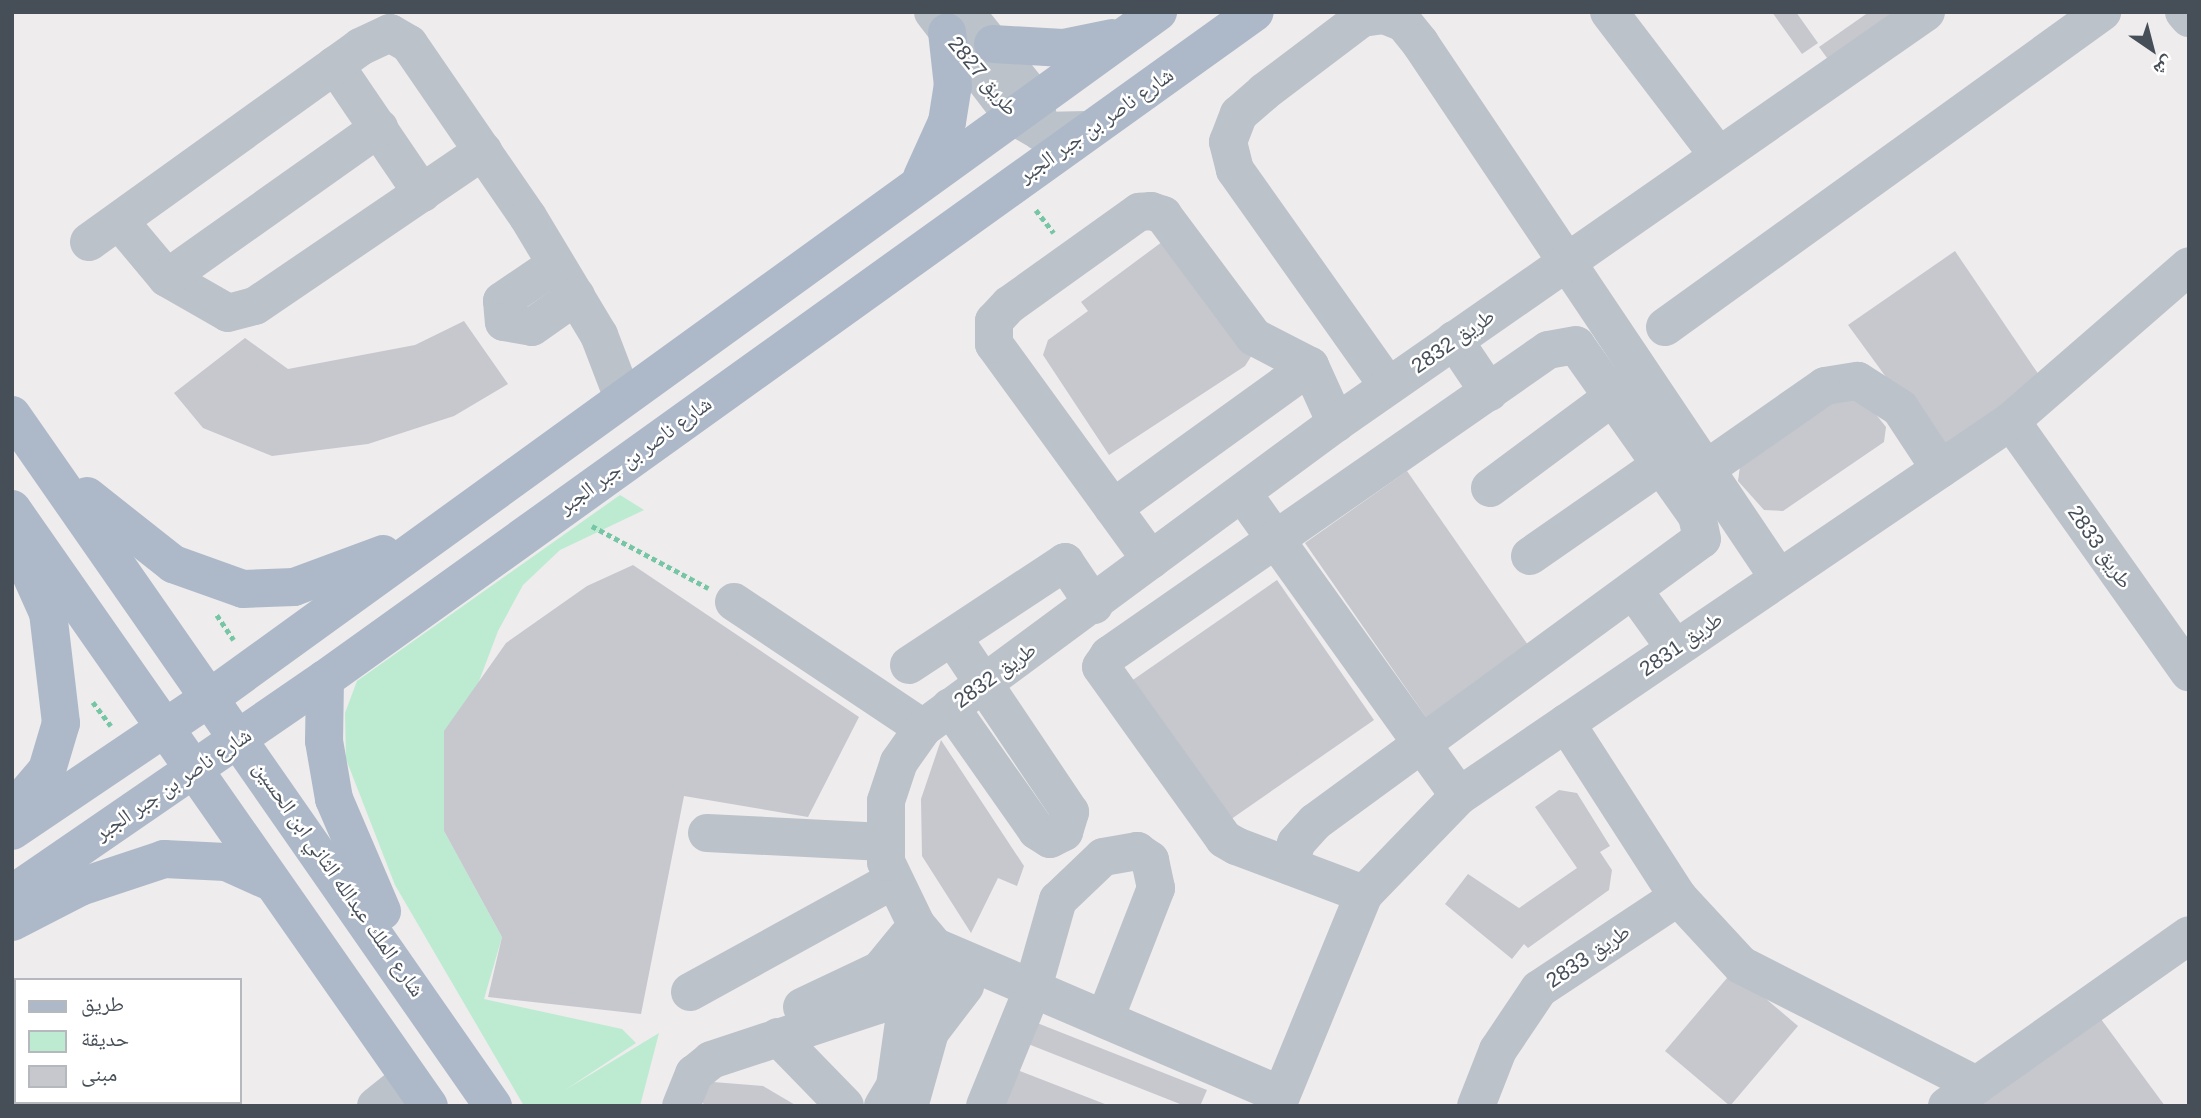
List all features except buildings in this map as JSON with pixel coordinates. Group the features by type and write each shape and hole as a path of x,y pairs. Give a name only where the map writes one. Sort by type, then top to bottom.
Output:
{"main road":[{"name":"شارع ناصر بن جبر الجبر","path":"12,894 325,679 1255,12"},
{"path":"919,182 947,122 953,86 948,19"},
{"path":"993,44 1063,48 1144,22"},
{"path":"12,831 211,698 919,182 1029,115 1144,22"},
{"name":"شارع الملك عبدالله الثاني ابن الحسين","path":"12,415 240,737 414,987 493,1106"},
{"path":"50,466 173,565 243,589 294,587 358,567 490,495"},
{"path":"12,509 164,730 420,1092"},
{"path":"12,536 48,613 61,723 47,770 12,811"},
{"path":"325,679 324,741 334,799 414,987"},
{"path":"12,922 80,887 164,859 226,862 271,882"}],"street":[{"path":"1609,12 1717,154"},
{"name":"طريق 2832","path":"949,951 892,881 884,842 891,788 936,718 1094,605 1388,386 1717,154 1926,12"},
{"path":"1665,327 2102,12"},
{"path":"2184,12 2189,18"},
{"path":"1388,386 1235,170 1227,142 1239,114 1362,18 1384,15 1404,23 1420,43 1570,260 1778,577"},
{"name":"طريق 2827","path":"948,19 1029,115 1088,130"},
{"name":"طريق 2827","path":"948,19 993,44 1029,115 1027,174"},
{"path":"483,151 255,306 228,313 167,278 104,232 335,65 390,33 409,44 483,151 528,217 609,354 623,398"},
{"path":"335,65 422,193"},
{"path":"167,278 379,128"},
{"path":"1151,560 994,344 993,321 1009,305 1139,212 1151,211 1163,215 1254,337 1314,377 1340,421"},
{"path":"528,217 628,345 659,372"},
{"name":"طريق 2831","path":"1279,1100 1364,894 1458,796 2011,421 2189,266"},
{"path":"1454,340 1489,391"},
{"path":"1290,866 1307,828 1702,539 1701,523 1661,464 1583,352 1566,342 1489,391 1109,655 1101,667 1214,830 1290,866 1364,894"},
{"path":"1114,508 1314,377"},
{"path":"1706,469 1784,409 1825,386 1858,381 1900,408 1940,469"},
{"path":"1490,488 1614,396"},
{"name":"طريق 2833","path":"2011,421 2189,672"},
{"path":"1530,556 1661,464"},
{"path":"1243,494 1458,796"},
{"path":"909,665 1065,562 1094,605"},
{"path":"1634,591 1675,648"},
{"path":"734,602 936,718 1037,831 1050,839 1064,832 1070,812 953,638"},
{"path":"1566,723 1678,897 1741,965 1896,1044 1962,1096 2189,935"},
{"path":"707,833 884,842"},
{"path":"985,1106 1032,990 1068,883 1103,857 1138,851 1150,860 1156,888 1105,1019"},
{"path":"690,992 892,881"},
{"name":"طريق 2833","path":"1476,1106 1498,1050 1539,989 1678,897"},
{"path":"681,1106 694,1074 711,1060 878,1005 949,951"},
{"path":"883,1106 895,1086 904,1022 949,951"},
{"path":"909,1106 949,951"},
{"path":"801,1007 880,970 949,951 1032,990 1105,1019 1279,1100"},
{"path":"778,1037 845,1106"},
{"path":"1896,1044 1925,1106"},
{"path":"376,1106 420,1092"}],"path":[{"path":"561,509 734,602"}],"green space":[{"path":"620,495 644,510 560,550 523,585 498,631 467,713 444,831 502,937 484,999 622,1029 636,1043 565,1090 659,1033 640,1106 524,1106 395,885 346,759 345,713 357,681"}]}
